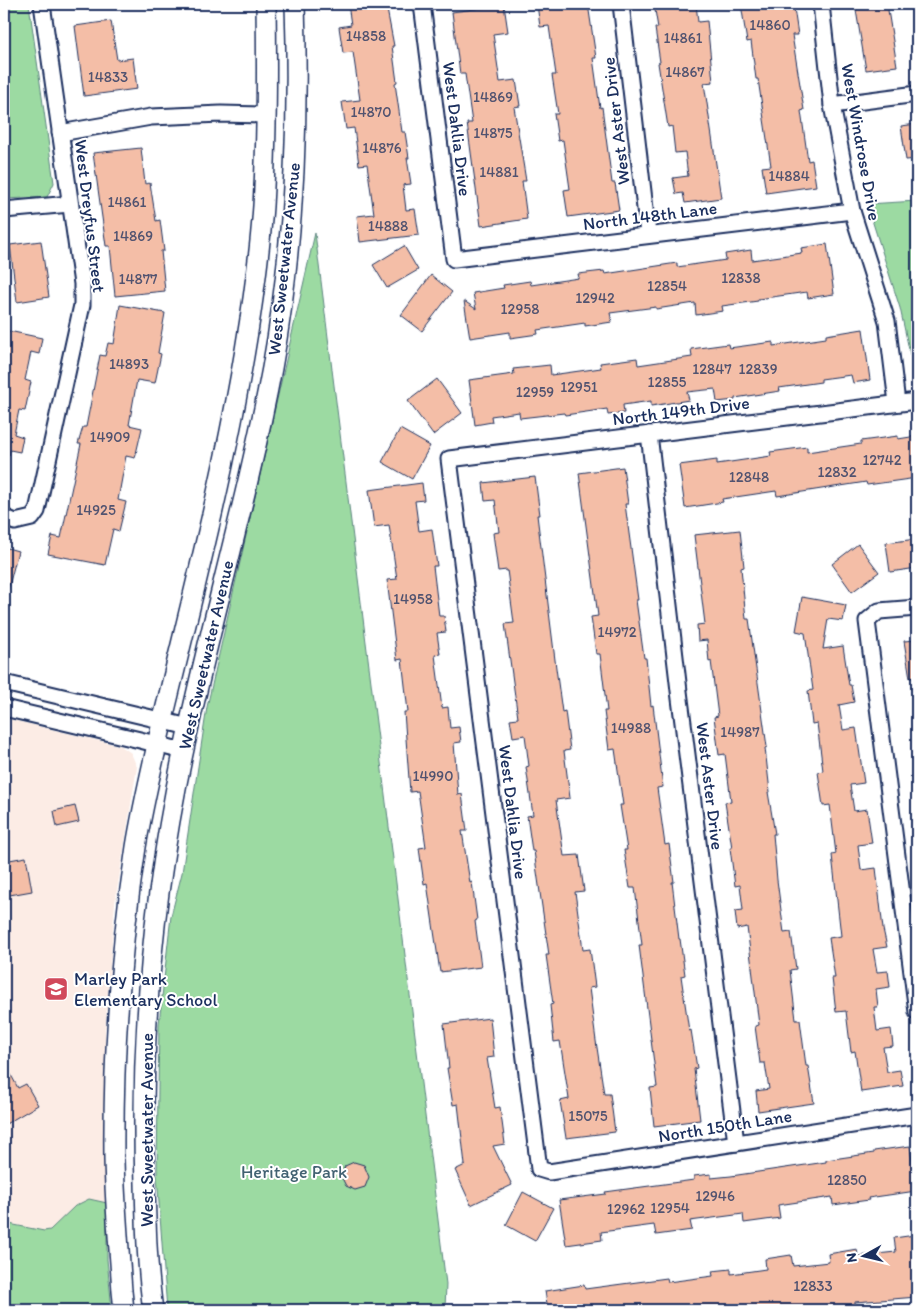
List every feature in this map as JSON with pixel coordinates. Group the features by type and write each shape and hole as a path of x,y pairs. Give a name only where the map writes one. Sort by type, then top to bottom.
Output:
{"street":[{"name":"West Dreyfus Street","path":"4,517 15,522 32,518 37,511 82,305 82,284 42,4"},
{"name":"West Sweetwater Avenue","path":"124,1310 120,1273 114,1161 118,1030 124,936 142,812 222,468 238,392 250,318 262,209 267,115 266,4"},
{"name":"West Sweetwater Avenue","path":"153,1310 147,1245 143,1136 146,1039 159,895 188,727 250,469 272,366 285,273 294,179 296,112 295,4"},
{"name":"West Dahlia Drive","path":"422,4 454,259"},
{"name":"West Aster Drive","path":"621,4 648,234"},
{"name":"West Windrose Drive","path":"821,4 832,105 852,211 887,322 897,403"},
{"path":"832,105 917,94"},
{"path":"60,133 151,117 213,114 267,115"},
{"path":"4,210 70,204"},
{"name":"North 148th Lane","path":"454,259 648,234 852,211"},
{"name":"North 149th Drive","path":"449,459 917,401"},
{"name":"West Aster Drive","path":"649,434 679,691 736,1143"},
{"name":"West Dahlia Drive","path":"449,459 539,1169"},
{"path":"917,608 879,611 867,621 917,1012"},
{"path":"4,683 188,727"},
{"path":"4,708 157,744 183,752"},
{"name":"North 150th Lane","path":"539,1169 549,1172 917,1115"}],"shaded area":[{"name":"Marley Park Elementary School","path":"4,718 121,746 131,753 137,767 115,903 105,1032 107,1203 60,1221 50,1230 44,1231 4,1223"}],"green space":[{"path":"4,4 29,4 54,183 47,197 4,199"},
{"path":"917,201 917,373 913,368 900,308 867,204"},
{"name":"Heritage Park","path":"315,233 446,1284 445,1310 167,1310 157,1176 159,1024 171,916 182,873 207,707"},
{"path":"89,1199 107,1203 107,1259 112,1310 4,1310 4,1223 44,1231 50,1230 75,1206"}],"building":[{"path":"348,4 386,4 394,46 392,46 397,82 395,83 402,132 405,132 409,158 407,158 411,184 403,185 406,210 415,209 419,235 360,242 357,216 374,214 367,164 359,165 354,128 346,129 342,102 360,100 353,52 343,53 339,27 351,25"},
{"path":"537,4 588,4 596,58 593,58 600,108 602,107 612,183 615,183 619,210 568,217 564,190 570,189 563,140 558,141 554,114 558,114 552,75 556,75 549,26 540,27"},
{"path":"654,4 696,4 698,22 707,21 713,82 704,83 721,198 685,203 683,193 676,194 673,178 688,176 685,152 675,153 672,126 668,127 658,63 660,62 655,28 658,28"},
{"path":"741,4 789,4 790,8 794,8 798,35 792,35 804,110 801,111 808,161 812,160 816,186 766,193 762,167 771,166 751,41 747,42"},
{"path":"855,4 887,4 897,66 866,70"},
{"path":"504,5 508,32 493,34 500,82 516,80 520,106 514,107 526,181 522,181 527,219 481,226 467,123 472,123 465,74 460,74 452,12"},
{"path":"111,21 117,60 133,58 137,89 84,96 75,26"},
{"path":"917,124 917,159 906,160 901,126"},
{"path":"141,148 145,184 150,183 156,221 160,220 164,251 161,251 165,291 115,296 110,246 106,246 93,153"},
{"path":"41,241 49,297 17,302 10,245"},
{"path":"827,244 834,294 808,298 807,292 758,299 758,301 722,306 723,311 696,315 695,303 656,309 656,307 610,313 612,322 585,326 585,323 537,330 538,334 510,338 510,332 470,338 464,301 476,309 473,293 504,288 503,285 530,281 531,285 579,278 578,274 604,271 605,274 677,263 677,267 726,260 725,254 751,250 752,260 802,253 801,248"},
{"path":"404,246 418,270 387,288 373,265"},
{"path":"431,275 452,292 422,331 401,315"},
{"path":"120,305 165,313 158,353 161,354 155,383 137,380 129,425 142,428 135,458 126,456 118,500 126,502 119,531 113,529 105,565 48,554 52,536 61,538 81,444 78,444 83,427 86,427 100,355 105,356 108,343 114,344"},
{"path":"863,329 870,380 853,383 851,375 821,379 821,382 779,388 780,391 717,402 715,389 687,392 689,400 651,406 651,401 623,405 624,413 608,415 607,409 565,415 564,413 520,418 519,412 491,416 492,422 475,425 469,380 514,374 513,369 550,365 551,375 601,368 600,363 637,358 638,365 692,357 691,349 728,344 729,348 773,342 773,346 826,338 826,335"},
{"path":"4,330 42,338 39,354 31,352 25,380 31,382 25,411 19,410 14,434 23,437 20,452 10,450 9,456 4,456"},
{"path":"437,379 462,413 433,435 408,401"},
{"path":"400,429 430,446 412,479 382,462"},
{"path":"898,436 898,439 917,436 917,478 867,485 866,482 777,496 776,491 722,499 723,502 685,508 679,465 717,460 717,464 771,456 770,452 807,447 807,452"},
{"path":"623,467 628,504 625,504 638,600 636,600 644,658 646,658 651,706 653,705 663,787 657,788 665,845 669,844 674,882 672,882 685,975 681,976 689,1031 691,1030 697,1068 694,1069 700,1120 654,1126 650,1088 657,1087 639,945 642,945 635,888 630,888 624,850 627,850 620,805 623,805 615,749 609,750 604,711 607,711 600,654 596,654 591,617 598,616 579,473"},
{"path":"535,477 540,515 537,515 556,668 562,712 565,711 570,750 564,751 570,798 556,800 564,856 579,855 584,891 575,892 583,950 590,949 595,987 589,988 596,1041 604,1094 610,1094 615,1132 566,1138 560,1101 569,1099 560,1041 554,1042 550,1005 553,1004 546,955 549,955 527,816 533,815 526,767 529,766 525,735 513,737 510,719 518,718 505,624 514,623 507,570 498,571 493,533 499,532 495,500 485,501 483,483"},
{"path":"422,483 424,500 415,501 419,531 432,529 437,566 433,566 439,616 444,616 446,632 437,633 440,654 435,655 442,708 448,707 450,728 459,727 461,742 454,743 458,795 462,794 467,831 462,831 470,883 472,882 481,967 440,972 427,883 424,884 419,848 426,847 418,791 410,792 404,712 408,712 402,659 397,660 387,580 397,579 389,525 374,527 369,490"},
{"path":"740,530 744,567 741,568 746,619 749,619 767,747 765,748 770,792 768,792 775,834 773,834 777,880 784,933 791,932 796,969 790,970 796,1020 800,1020 806,1066 808,1066 814,1103 758,1111 756,1091 769,1089 765,1063 760,1063 755,1026 759,1025 747,927 737,929 735,911 743,910 740,885 735,886 730,848 732,848 725,802 731,801 725,754 719,755 714,717 718,716 711,661 709,662 707,640 698,641 697,625 705,624 694,535"},
{"path":"916,539 917,568 890,572 886,543"},
{"path":"858,544 879,572 852,592 832,564"},
{"path":"4,547 18,551 8,590 4,589"},
{"path":"802,597 846,605 843,621 828,619 823,649 843,646 849,685 851,685 854,702 839,705 843,730 856,728 864,783 850,785 854,811 867,809 872,843 858,845 861,870 876,868 887,947 873,949 877,972 888,971 890,987 876,989 878,1007 874,1007 877,1031 891,1029 893,1046 883,1047 887,1072 900,1070 903,1086 861,1092 855,1051 851,1052 846,1011 836,1012 832,978 835,978 829,938 841,936 832,855 836,854 830,805 823,806 818,772 823,771 817,723 812,724 808,691 813,690 805,633 796,631"},
{"path":"917,640 917,677 910,678 904,641"},
{"path":"75,806 79,822 57,827 54,811"},
{"path":"26,857 32,891 4,896 4,861"},
{"path":"490,1018 494,1057 487,1058 495,1108 500,1107 505,1144 493,1146 512,1185 471,1205 455,1170 465,1165 458,1104 453,1105 447,1068 449,1068 444,1024"},
{"path":"4,1062 18,1088 26,1084 38,1105 4,1125"},
{"path":"910,1146 916,1191 833,1205 832,1197 778,1205 780,1218 744,1223 743,1214 690,1221 692,1230 656,1235 654,1225 601,1232 602,1240 566,1245 559,1200 694,1180 694,1176 711,1174 711,1178 731,1176 826,1162 826,1160"},
{"path":"354,1162 364,1165 369,1177 365,1187 355,1190 346,1186 341,1176 345,1166"},
{"path":"523,1192 553,1208 535,1241 506,1225"},
{"path":"915,1235 917,1297 855,1302 855,1305 805,1310 548,1310 545,1291 584,1285 585,1289 667,1278 668,1282 713,1276 712,1271 731,1269 731,1274 766,1269 765,1259 791,1255 793,1266 829,1262 828,1254 857,1249 858,1256 896,1252 894,1238"}],"place":[{"name":"Marley Park Elementary School","path":"56,989"}]}
